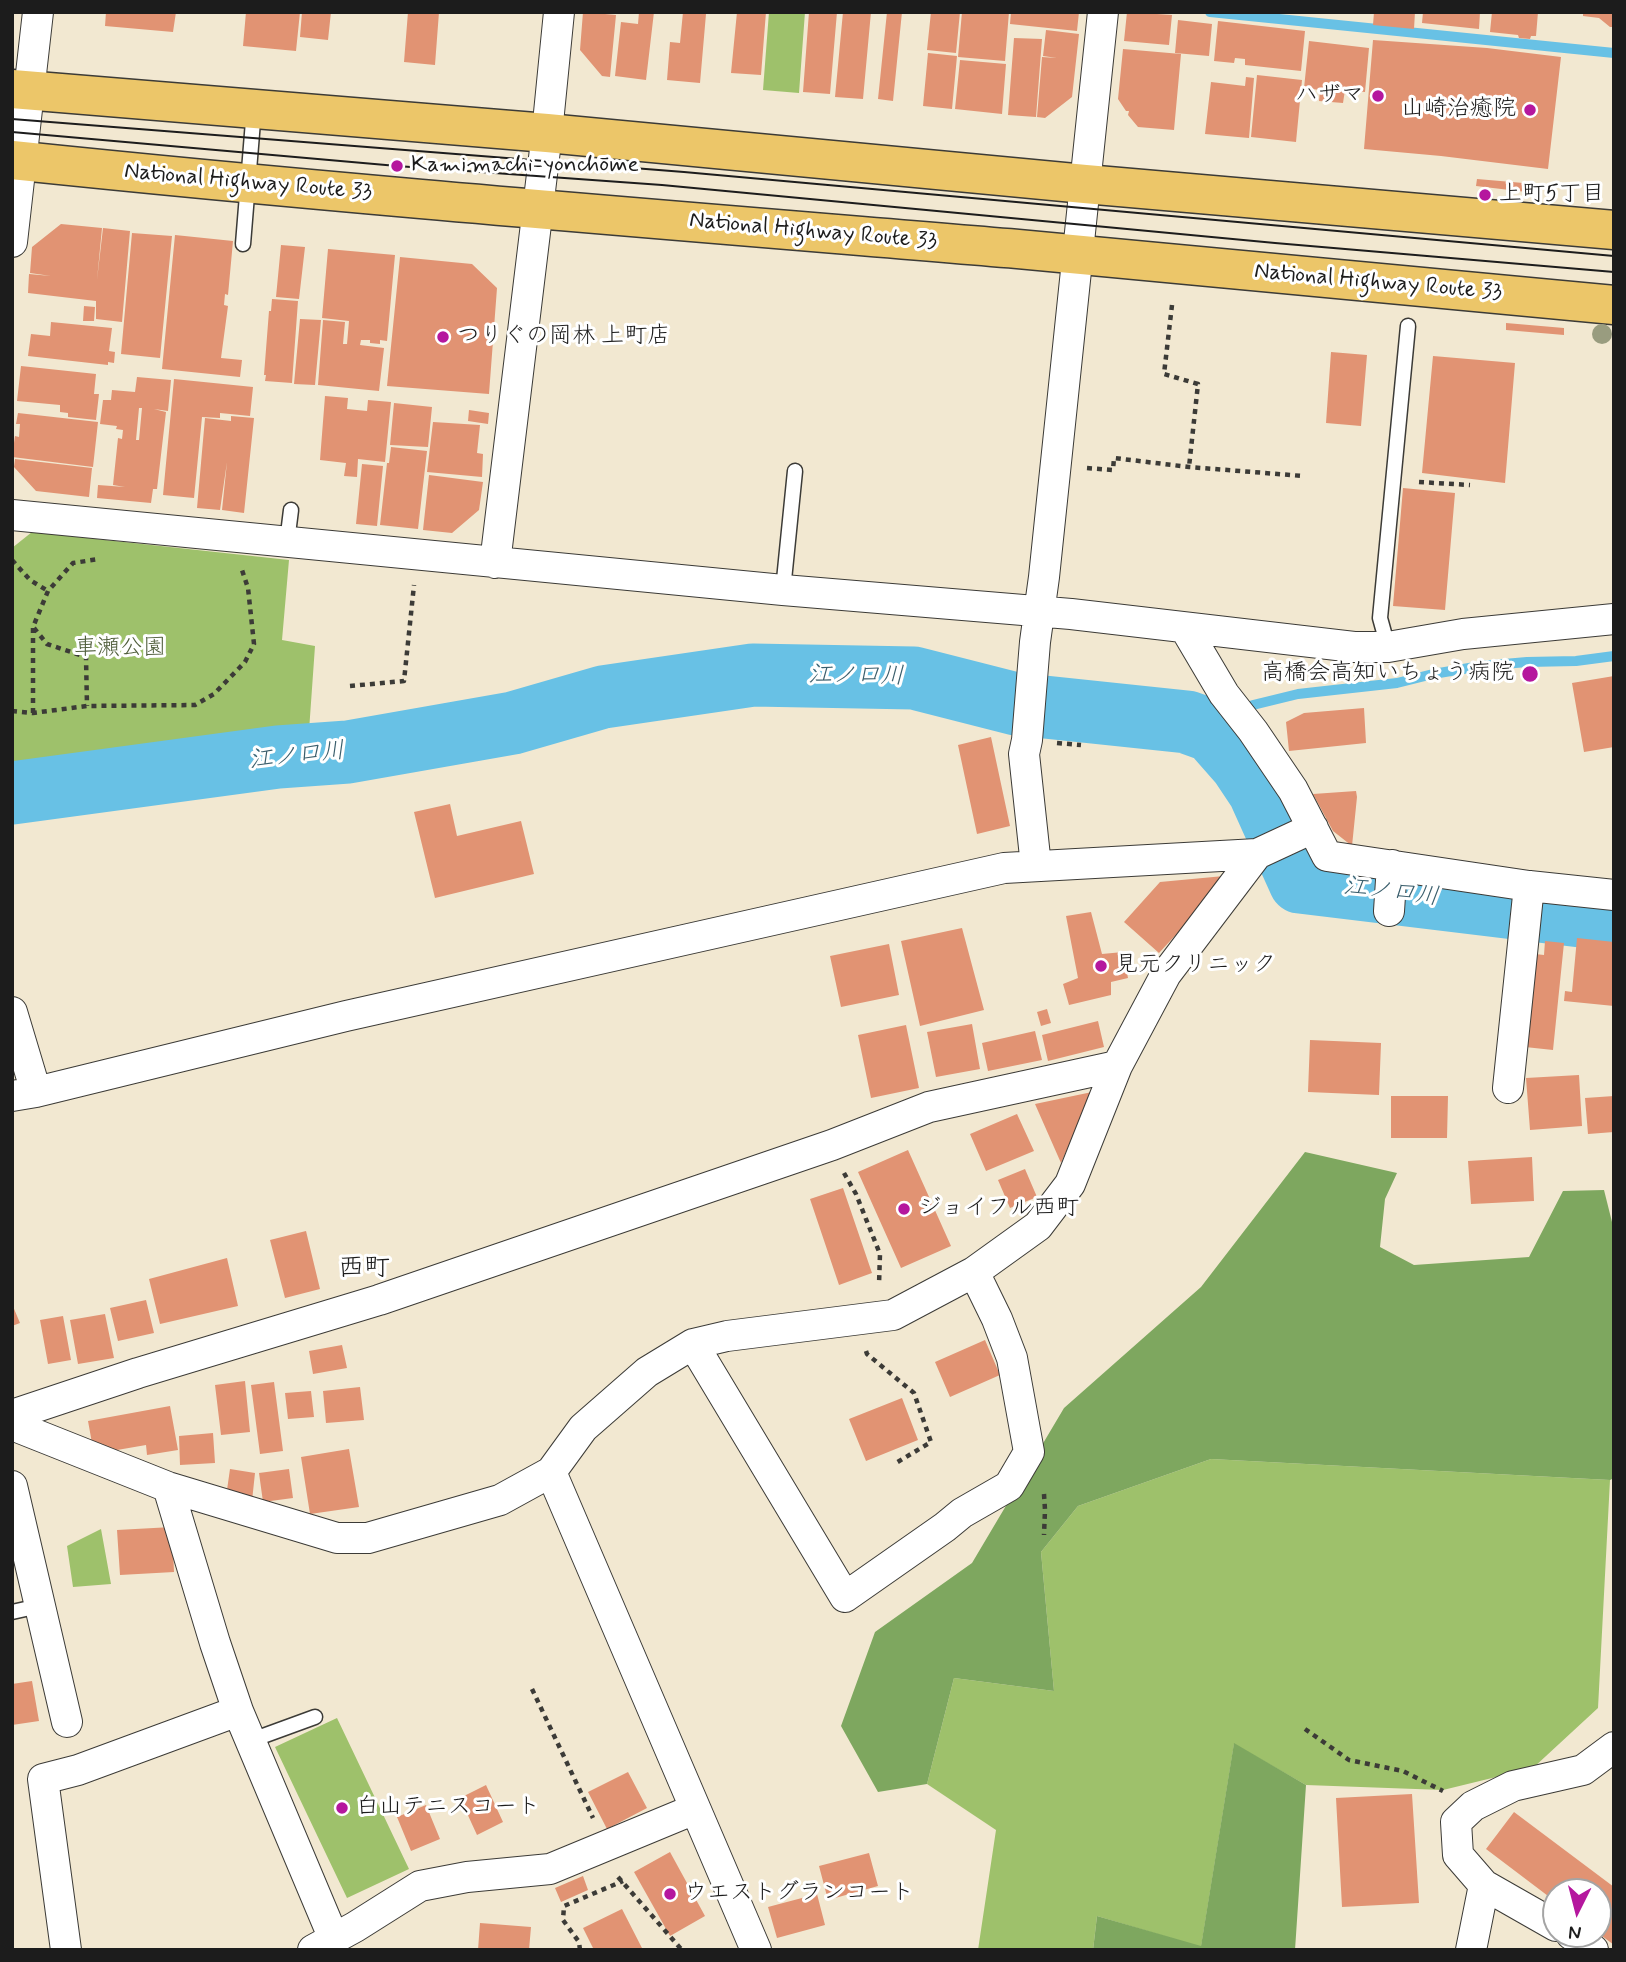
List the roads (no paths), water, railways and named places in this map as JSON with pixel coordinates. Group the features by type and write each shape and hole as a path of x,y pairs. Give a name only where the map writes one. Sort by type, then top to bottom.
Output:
{"highway":[{"path":"20,90 547,132 1085,184 1614,230"},
{"name":"National Highway Route 33","path":"16,161 248,184 1077,254 1614,305"}],"street":[{"path":"12,242 20,90 38,12"},
{"path":"495,563 559,12"},
{"path":"1036,866 1024,754 1103,12"},
{"path":"12,515 783,590 1039,611 1354,647 1388,647 1464,634 1614,619"},
{"path":"1185,628 1224,694 1293,790 1307,831 1327,856 1528,903 1614,895"},
{"path":"12,1012 24,1094 373,1010 1004,868 1257,854 1307,831"},
{"path":"12,1425 168,1486 337,1538 368,1538 500,1500 551,1472 583,1429 647,1372 693,1344 727,1336 893,1315 974,1272 1038,1226 1070,1184 1117,1066 1166,974 1257,854"},
{"path":"1389,911 1392,872"},
{"path":"1508,1088 1528,903"},
{"path":"12,1415 138,1373 379,1300 832,1144 929,1107 1117,1066"},
{"path":"693,1344 845,1597 962,1513 1009,1486 1029,1452 1012,1358 974,1272"},
{"path":"551,1472 756,1950"},
{"path":"12,1486 26,1609 67,1722"},
{"path":"168,1486 238,1711 252,1740 329,1946 420,1886 467,1877 550,1869 695,1809"},
{"path":"66,1950 43,1779 78,1770 238,1711"},
{"path":"1542,1918 1484,1885 1458,1855 1456,1822 1473,1806 1513,1786 1583,1770 1614,1747"},
{"path":"1471,1950 1484,1885"}],"lane":[{"path":"243,244 254,108"},
{"path":"1388,647 1380,618 1408,326"},
{"path":"783,590 795,471"},
{"path":"287,542 291,510"},
{"path":"252,1740 315,1717"}],"waterway":[{"path":"1210,12 1614,53"},
{"path":"1212,731 1253,705 1298,694 1397,683 1481,666 1576,661 1614,656"},
{"name":"江ノ口川","path":"12,793 278,757 348,752 513,723 603,697 753,675 914,678 1016,704 1187,722 1212,731 1241,764 1259,791 1300,882 1614,920"}],"tram line":[{"path":"12,119 684,172 1614,256"},
{"path":"12,132 397,166 662,185 1614,272"}],"place":[{"name":"ハザマ","path":"1378,96"},
{"name":"山崎治癒院","path":"1530,110"},
{"name":"Kamimachi-yonchōme","path":"397,166"},
{"name":"上町5丁目","path":"1485,195"},
{"name":"つりぐの岡林 上町店","path":"443,337"},
{"name":"高橋会高知いちょう病院","path":"1530,674"},
{"name":"見元クリニック","path":"1101,966"},
{"name":"ジョイフル西町","path":"904,1209"},
{"name":"白山テニスコート","path":"342,1808"},
{"name":"ウエストグランコート","path":"670,1894"}],"district":[{"name":"西町","path":"364,1270"}],"park label":[{"name":"車瀬公園","path":"120,649"}]}
